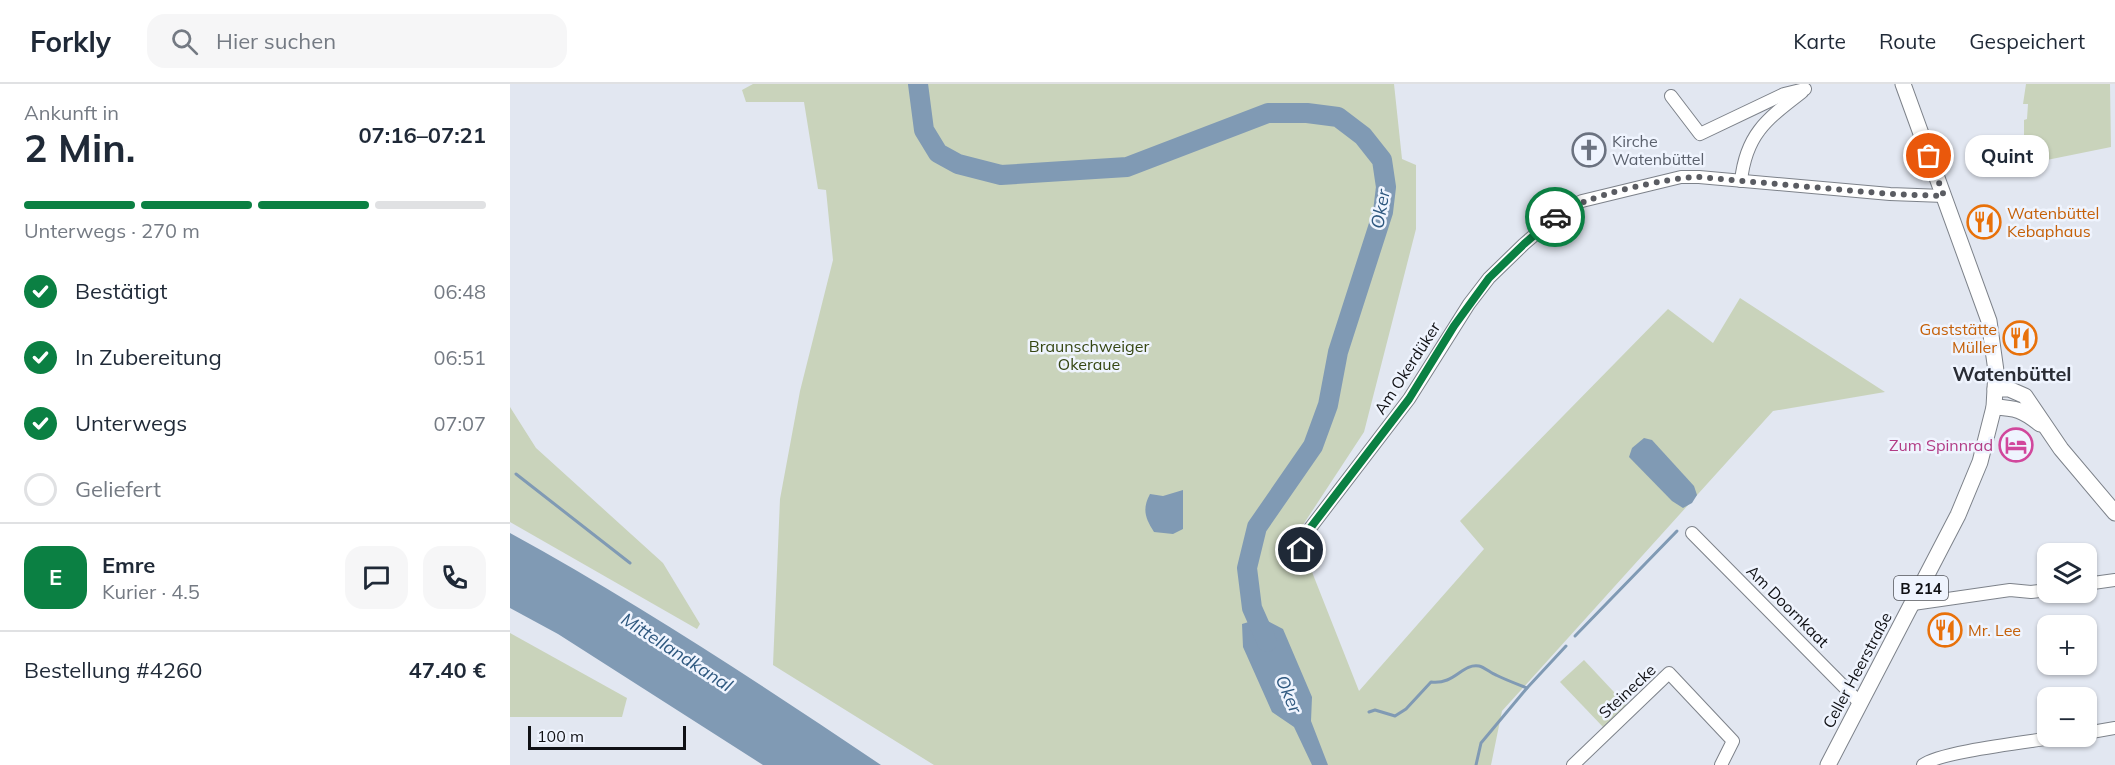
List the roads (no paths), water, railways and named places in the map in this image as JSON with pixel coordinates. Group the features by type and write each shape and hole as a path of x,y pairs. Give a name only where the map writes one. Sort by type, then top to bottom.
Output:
{"main road":[{"name":"Celler Heerstraße","path":"1828,765 1958,514 1986,446 1994,407 1995,354 1982,295 1903,84"},
{"path":"1995,389 2009,389 2025,396 2045,429"},
{"path":"1994,407 2017,408 2027,413 2045,429 2115,513"}],"street":[{"path":"1671,96 1700,135 1784,94 1807,87"},
{"path":"1742,181 1743,164 1757,132 1767,118 1807,87"},
{"name":"Am Okerdüker","path":"1301,550 1308,531 1409,399 1454,326 1489,278 1565,209 1582,201 1681,177 1890,194 1944,196"},
{"name":"Am Doornkaat","path":"1692,533 1860,703"},
{"path":"2097,582 2115,580"},
{"path":"1913,604 2010,590 2037,591"},
{"name":"Steinecke","path":"1573,765 1669,673 1733,741 1721,765"},
{"path":"2097,731 2115,728"},
{"path":"1923,765 1951,755 2037,741"}],"water":[{"path":"1644,438 1652,440 1694,486 1697,495 1692,503 1683,508 1672,501 1629,457 1632,448"},
{"path":"1183,490 1183,529 1173,534 1154,532 1146,513 1146,504 1150,494 1163,496"},
{"name":"Mittellandkanal","path":"510,533 652,616 881,765 763,765 558,634 510,608"},
{"path":"1262,618 1283,629 1312,697 1311,721 1328,765 1312,765 1294,727 1272,712 1243,647 1242,624"}],"waterway":[{"name":"Oker","path":"918,84 924,130 938,153 958,164 1001,175 1127,167 1268,113 1307,113 1338,117 1363,136 1382,160 1386,187 1383,212 1338,352 1328,405 1313,446 1257,527 1247,568 1252,608 1267,642"},
{"path":"516,474 630,563"},
{"path":"1575,636 1677,531"},
{"path":"1476,765 1481,743 1566,646"},
{"path":"1369,712 1375,710 1395,716 1406,709 1431,682 1446,680 1473,666 1481,667 1527,688"}],"place":[{"name":"Kirche Watenbüttel","path":"1589,150"},
{"name":"Quint","path":"1929,156"},
{"name":"Watenbüttel Kebaphaus","path":"1984,222"},
{"name":"Gaststätte Müller","path":"2020,338"},
{"name":"Zum Spinnrad","path":"2016,445"},
{"name":"Mr. Lee","path":"1945,630"}],"district":[{"name":"Watenbüttel","path":"2012,373"}],"park label":[{"name":"Braunschweiger Okeraue","path":"1089,355"}]}
